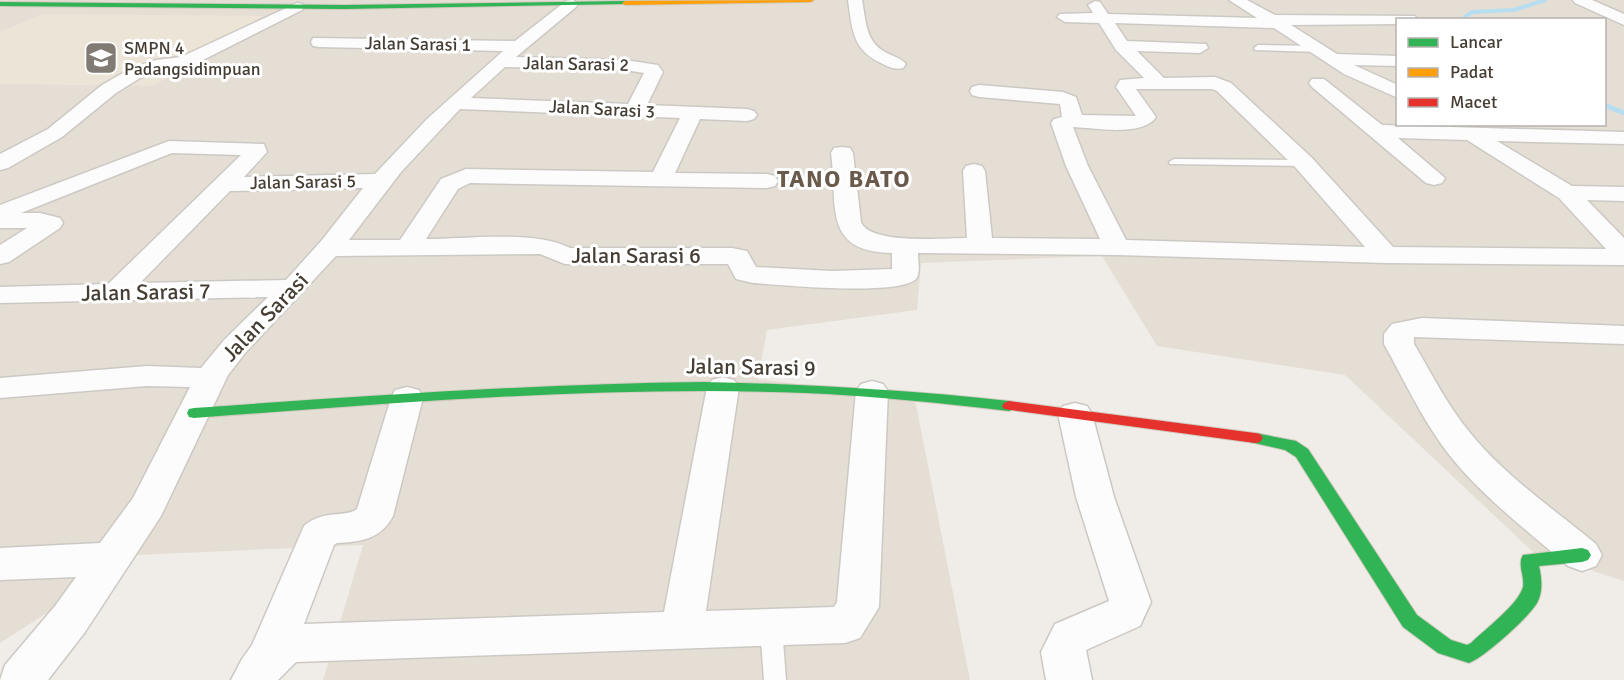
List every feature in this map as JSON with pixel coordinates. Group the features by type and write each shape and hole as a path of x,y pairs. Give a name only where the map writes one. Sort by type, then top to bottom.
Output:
{"street":[{"path":"4,6 231,3 297,7 349,4 507,2 572,4 811,0"},
{"path":"855,0 864,45 873,54 897,64"},
{"path":"1092,0 1122,46 1158,82"},
{"path":"1236,0 1358,74 1396,91"},
{"path":"1580,0 1624,20"},
{"name":"Jalan Sarasi","path":"21,680 70,619 148,506 211,378 226,354 292,288 328,248 382,181 457,103 508,54 572,4"},
{"path":"0,163 54,133 121,81 154,65 188,61 297,7"},
{"path":"1065,17 1275,22 1396,19"},
{"name":"Jalan Sarasi 1","path":"319,42 508,54"},
{"path":"1122,46 1200,48"},
{"name":"Jalan Sarasi 2","path":"508,54 651,69 654,72 635,110"},
{"path":"1334,59 1396,61"},
{"path":"1117,247 1064,135 1061,123 1073,121 1135,123 1144,120 1146,117 1124,85 1158,82 1221,85 1304,163 1386,255"},
{"path":"1318,83 1434,178"},
{"path":"979,91 1060,97 1069,101 1073,121"},
{"name":"Jalan Sarasi 3","path":"457,103 747,115"},
{"path":"661,178 693,113"},
{"path":"1378,131 1464,129 1624,138"},
{"path":"1464,129 1567,193 1624,255"},
{"path":"0,213 169,147 256,149 256,152 116,292"},
{"path":"842,153 847,183 847,224 851,231 871,241 905,246 1117,247 1386,255 1624,255"},
{"path":"974,171 980,247"},
{"path":"408,247 449,184 460,177 767,181"},
{"name":"Jalan Sarasi 5","path":"224,184 382,181"},
{"path":"1567,193 1624,194"},
{"path":"0,221 40,220 51,223 0,256"},
{"name":"Jalan Sarasi 6","path":"328,248 540,246 550,248 565,256 732,255 738,257 746,273 753,276 895,279 905,274 905,246"},
{"name":"Jalan Sarasi 7","path":"0,295 292,288"},
{"path":"1582,555 1500,483 1461,445 1449,430 1399,344 1399,334 1402,330 1422,327 1624,335"},
{"path":"0,388 147,376 211,378"},
{"name":"Jalan Sarasi 9","path":"194,413 407,398 647,387 723,387 872,391 955,398 1275,441 1290,445 1302,453 1410,621 1428,637 1460,653 1468,654 1478,649 1530,600 1533,582 1529,560 1582,555"},
{"path":"682,628 723,387"},
{"path":"262,668 287,644 296,643 447,639 682,628 845,625 858,607 872,391"},
{"path":"262,668 318,537 330,527 351,528 363,525 374,516 407,398"},
{"path":"1069,680 1062,650 1064,643 1070,637 1119,617 1125,613 1130,602 1095,497 1075,414"},
{"path":"0,564 111,559"}],"lane":[{"path":"1258,48 1319,49"},
{"path":"1174,162 1304,163"},
{"path":"771,627 775,680"}],"shaded area":[{"path":"0,0 1624,0 1624,581 1533,552 1345,375 1157,346 1102,256 921,263 917,310 767,330 758,379 915,399 970,680 323,680 363,545 137,555 0,643"},
{"name":"SMPN 4 Padangsidimpuan","path":"42,14 271,16 153,86 0,84 0,32"}],"waterway":[{"path":"1465,18 1472,12 1514,10 1545,0"},
{"path":"1606,106 1624,113"}],"traffic: fast":[{"path":"0,4 344,7 625,3"},
{"path":"194,413 500,392 704,387 806,389 907,395 1009,406"},
{"path":"1255,438 1290,445 1302,453 1410,621 1445,647 1469,654 1478,649 1529,600 1533,582 1529,560 1582,555"}],"traffic: slow":[{"path":"625,3 811,0"}],"traffic: jam":[{"path":"1009,406 1255,438"}],"place":[{"name":"SMPN 4 Padangsidimpuan","path":"101,58"}],"district":[{"name":"TANO BATO","path":"844,179"}]}
